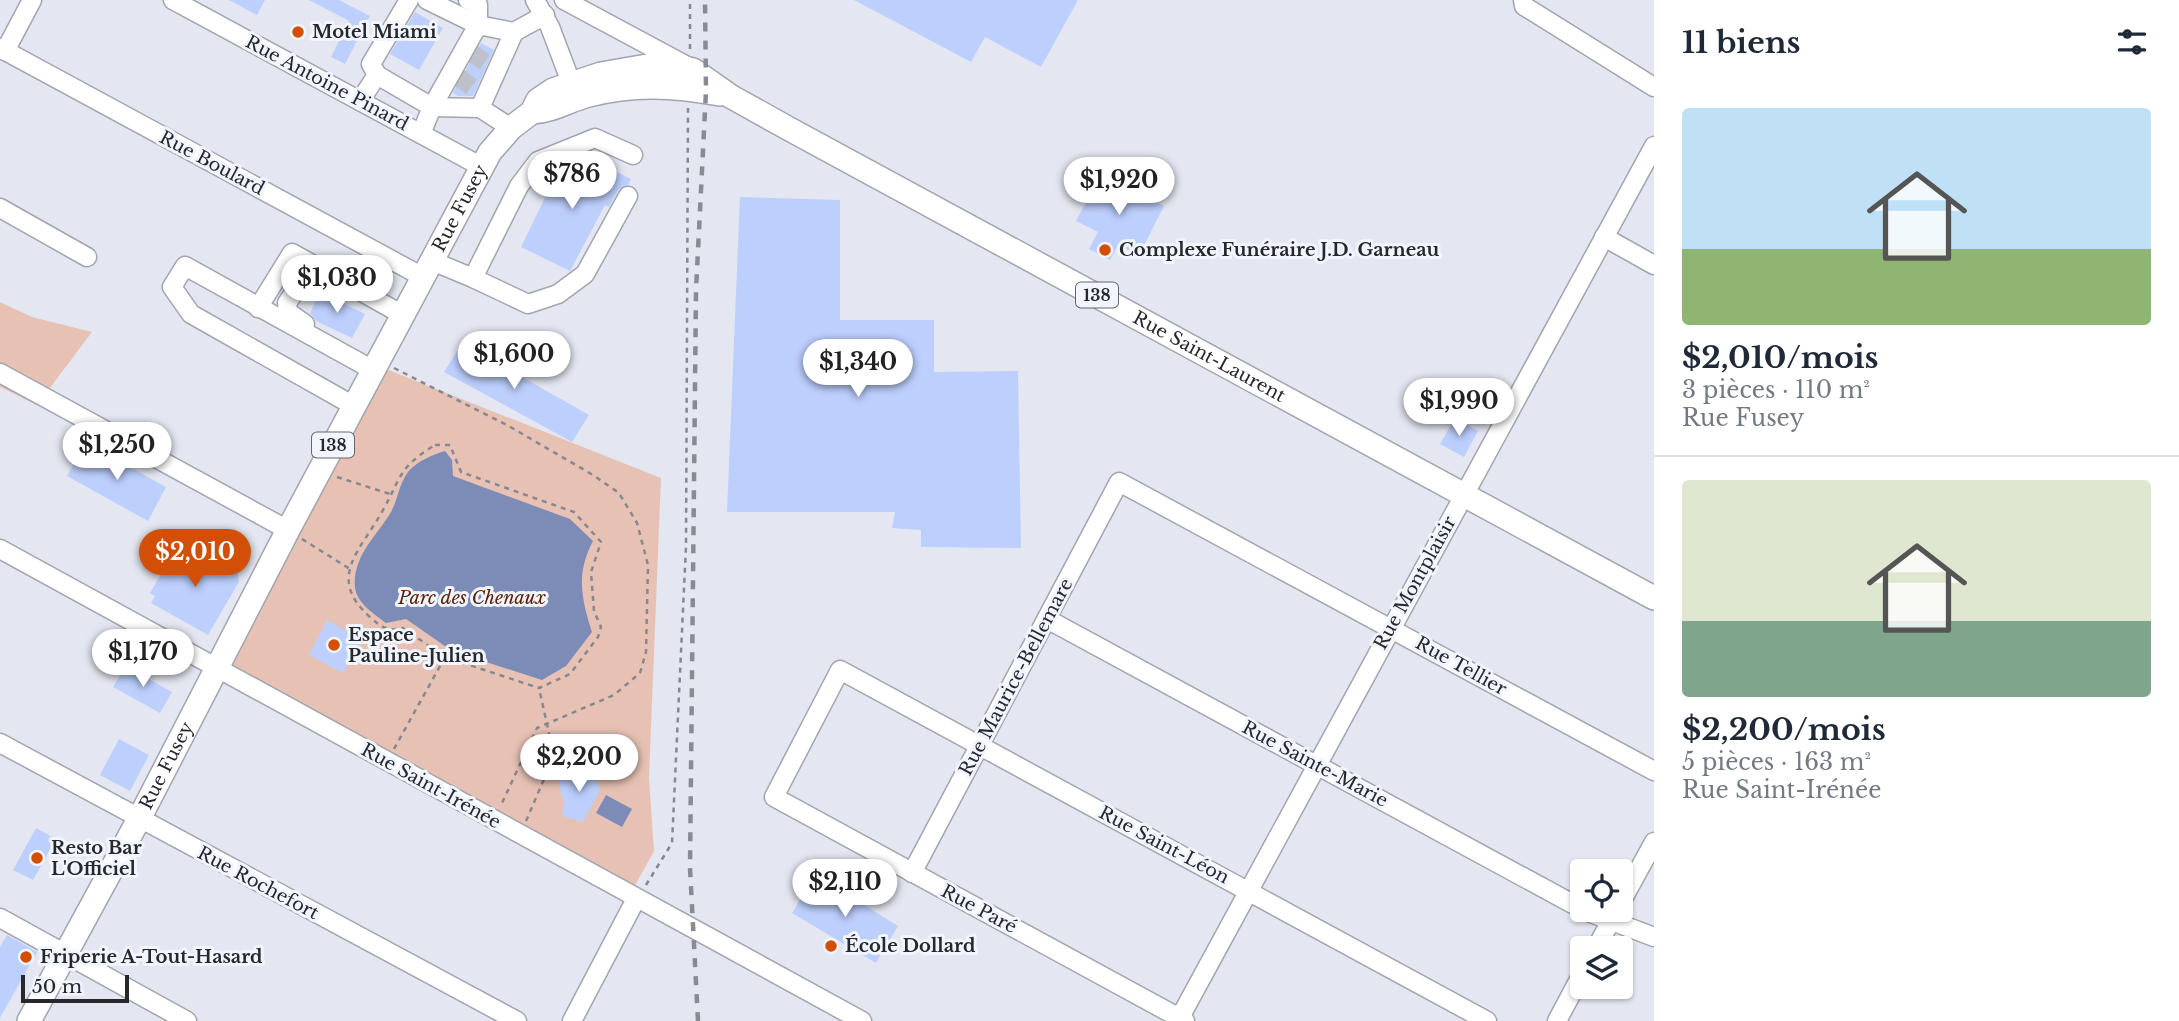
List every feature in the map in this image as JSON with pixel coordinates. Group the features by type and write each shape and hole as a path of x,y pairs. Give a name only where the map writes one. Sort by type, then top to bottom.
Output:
{"main road":[{"name":"Rue Fusey","path":"29,1021 139,819 288,530 482,167 511,128 532,112 552,109 574,90 641,85 690,75"},
{"name":"Rue Saint-Laurent","path":"690,75 1654,598"}],"street":[{"path":"2,50 32,0"},
{"name":"Rue Antoine Pinard","path":"173,0 482,167"},
{"path":"409,0 371,64 377,75 432,107 480,98"},
{"path":"427,0 478,25 514,32"},
{"path":"421,134 432,107 454,74 478,25 478,5 468,0"},
{"path":"564,0 658,48 690,75"},
{"path":"1523,0 1524,6 1654,87"},
{"path":"480,98 493,68 514,32 540,8 574,90"},
{"name":"Rue Boulard","path":"2,50 428,269 473,278 528,304 558,294 585,274 628,196"},
{"path":"360,101 377,75"},
{"path":"480,98 511,128"},
{"path":"473,278 519,187 538,161 595,138 633,156"},
{"name":"Rue Montplaisir","path":"1181,1020 1247,890 1654,146"},
{"path":"0,208 87,257"},
{"path":"1604,237 1654,265"},
{"path":"258,308 292,253 403,315"},
{"path":"292,297 293,281 310,263"},
{"path":"354,406 191,314 172,287 185,266 338,351 376,365"},
{"path":"326,272 286,303 288,312 335,341 338,351"},
{"path":"0,373 288,530"},
{"name":"Rue Maurice-Bellemare","path":"912,873 1119,482"},
{"name":"Rue Tellier","path":"1119,482 1654,771"},
{"name":"Rue Saint-Irénée","path":"0,549 862,1021"},
{"name":"Rue Sainte-Marie","path":"1047,619 1570,903"},
{"name":"Rue Saint-Léon","path":"774,797 840,670 1487,1021"},
{"name":"Rue Rochefort","path":"0,743 517,1021"},
{"name":"Rue Paré","path":"774,797 1181,1020"},
{"path":"1633,880 1654,842"},
{"path":"572,1021 636,899"},
{"path":"0,918 187,1021"},
{"name":"Rue Sainte-Marie","path":"1627,922 1654,937"},
{"path":"1557,1021 1570,997"}],"path":[{"path":"636,899 672,843 686,546 690,0"},
{"path":"376,365 507,425 619,493 637,523 648,565 646,652 640,673 614,695 537,728 494,821"},
{"path":"435,445 450,445 461,472 574,512 601,542 591,572 594,611 601,627 598,637 570,674 539,688 445,657 403,628 393,631 382,628 360,608 350,593 350,569 363,537 383,511 390,494 398,476 412,459 435,445"},
{"path":"319,472 390,494"},
{"path":"288,530 350,569"},
{"path":"387,762 445,657"},
{"path":"520,835 554,756 539,688"}],"green space":[{"path":"0,302 32,317 92,332 37,405 0,387"},
{"name":"Parc des Chenaux","path":"381,367 661,478 649,778 654,851 632,891 227,671"}],"water":[{"path":"445,451 452,460 453,476 570,519 593,541 582,575 583,597 592,632 566,666 542,680 452,651 406,619 386,623 367,608 356,593 355,577 361,556 391,512 405,477 420,462"},
{"path":"606,795 632,809 622,827 596,813"}],"building":[{"path":"229,0 265,0 257,15"},
{"path":"309,0 339,0 370,16 345,64 331,57 349,21"},
{"path":"854,0 1078,0 1041,67 985,37 971,62"},
{"path":"415,12 443,28 419,70 390,54"},
{"path":"481,43 494,50 473,96 458,96 453,93"},
{"path":"588,158 631,179 628,185 618,190 609,207 605,205 570,271 521,247 559,169"},
{"path":"1101,174 1164,206 1139,255 1118,245 1110,260 1089,249 1098,232 1076,221"},
{"path":"740,197 840,200 840,320 934,320 934,372 1018,371 1021,548 921,547 921,530 892,528 895,512 727,512"},
{"path":"320,292 365,314 352,338 316,321 310,313"},
{"path":"466,337 491,351 487,357 589,415 572,442 444,372"},
{"path":"1455,418 1478,431 1464,457 1440,444"},
{"path":"86,443 166,487 148,521 67,476"},
{"path":"178,545 220,568 223,562 237,570 239,582 208,635 151,603 155,596 150,593"},
{"path":"327,620 362,639 343,673 309,655"},
{"path":"126,666 172,692 160,713 113,687"},
{"path":"119,739 149,755 130,791 100,775"},
{"path":"593,768 600,790 583,822 562,816 564,804 558,781"},
{"path":"36,828 56,839 33,880 13,870"},
{"path":"815,875 898,926 876,963 792,913"},
{"path":"7,935 37,952 0,1018 0,947"}],"tunnel":[{"path":"470,52 489,65"},
{"path":"457,76 476,90"}],"railway":[{"path":"698,1021 690,868 696,290 706,91 705,0"}],"place":[{"name":"Motel Miami","path":"298,32"},
{"name":"Complexe Funéraire J.D. Garneau","path":"1105,250"},
{"name":"Espace Pauline-Julien","path":"334,645"},
{"name":"Resto Bar L'Officiel","path":"37,858"},
{"name":"École Dollard","path":"831,946"},
{"name":"Friperie A-Tout-Hasard","path":"26,957"}]}
